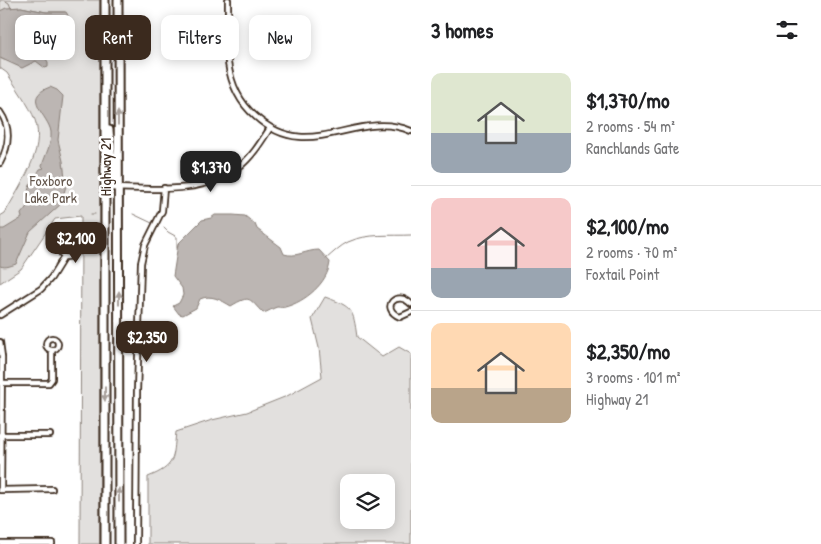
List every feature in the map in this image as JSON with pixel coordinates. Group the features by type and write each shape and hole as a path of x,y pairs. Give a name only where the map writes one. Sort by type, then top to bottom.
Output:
{"main road":[{"name":"Highway 21","path":"105,0 106,544"},
{"name":"Highway 21","path":"118,0 119,544"},
{"path":"105,105 109,124 113,176 119,188"}],"street":[{"path":"228,0 229,74 241,101 250,112 270,128 291,136 312,138 371,125 403,128 411,131"},
{"path":"0,112 7,127 8,139 6,152 0,163"},
{"path":"105,188 199,186 226,176 240,167 254,152 270,128"},
{"path":"136,544 136,392 142,262 145,245 162,211 164,188"},
{"path":"0,315 41,289 51,278 64,257"},
{"path":"411,304 401,298 394,300 390,304 393,314 400,317 411,312"},
{"path":"0,342 2,357 1,490 52,489"},
{"path":"1,383 49,383 52,378 52,350"},
{"path":"0,435 50,435"},
{"path":"0,543 52,544"}],"green space":[{"name":"Foxboro Lake Park","path":"0,0 100,0 100,15 85,15 85,60 100,60 100,544 80,544 81,216 55,219 21,269 0,283 0,216 5,213 24,180 34,156 37,132 33,114 7,73 0,68 0,58 15,62 75,60 75,15 66,15 65,12 46,12 21,7 0,11"},
{"path":"325,297 350,310 357,337 382,357 399,347 411,354 411,544 148,544 148,477 168,465 173,455 176,432 212,420 247,412 287,396 322,377 319,348 312,319"}],"shaded area":[{"path":"21,7 46,12 66,12 68,15 15,15 15,60 47,60 48,67 45,68 36,61 22,68 0,58 0,11 6,8"},
{"path":"50,87 57,90 63,96 58,140 66,186 63,196 65,203 61,204 30,232 16,264 6,267 0,266 0,229 4,229 22,218 21,214 28,205 30,186 40,169 44,168 42,166 51,132 38,108 37,96 41,91"},
{"path":"215,215 245,216 255,224 257,229 281,247 284,254 293,255 319,250 330,262 325,277 308,296 300,301 284,307 277,307 267,312 263,313 252,301 246,299 231,306 220,300 208,297 200,299 196,308 183,315 179,314 173,306 179,303 183,295 182,288 173,276 178,244 202,220"}],"waterway":[{"path":"4,0 9,3 11,8"},
{"path":"133,214 152,223"},
{"path":"164,228 177,237 177,248"},
{"path":"326,259 348,242 363,237 411,235"}]}
